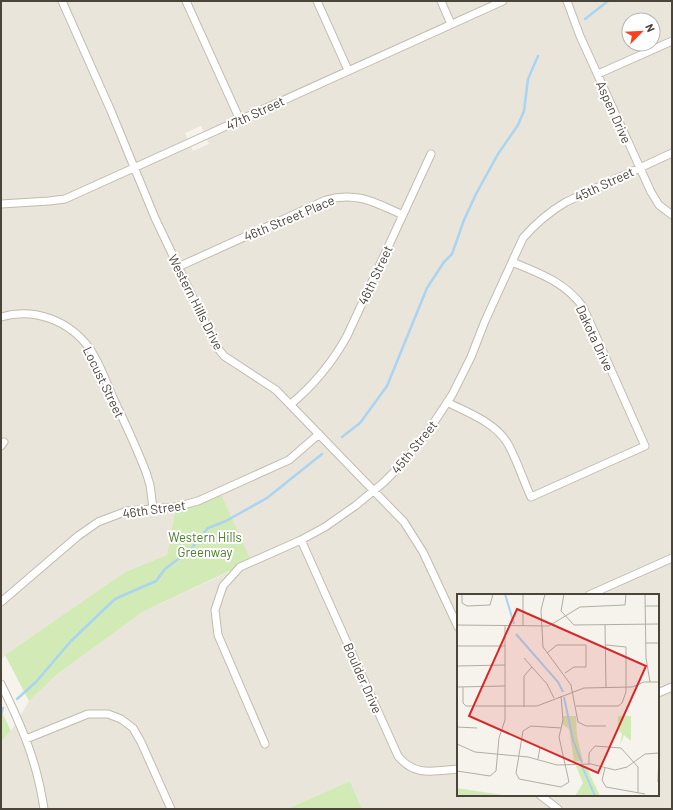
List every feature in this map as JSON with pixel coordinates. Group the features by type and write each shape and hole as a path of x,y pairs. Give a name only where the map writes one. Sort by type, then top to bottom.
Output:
{"street":[{"name":"Western Hills Drive","path":"62,1 111,111 134,169 178,267 216,346 224,356 276,390 291,404 404,522 414,536 457,625"},
{"path":"186,1 240,120"},
{"path":"317,1 348,70"},
{"path":"441,1 451,24"},
{"name":"47th Street","path":"1,204 65,199 503,1"},
{"name":"Aspen Drive","path":"567,1 574,21 639,168 655,199 672,215"},
{"path":"598,74 672,40"},
{"name":"45th Street","path":"266,744 218,635 215,610 223,586 240,567 325,527 374,491 403,463 429,430 447,402 471,357 485,321 523,238 532,227 554,209 672,153"},
{"name":"46th Street","path":"291,404 321,376 340,348 430,154"},
{"name":"46th Street Place","path":"178,267 326,200 338,196 361,197 403,215"},
{"name":"Dakota Drive","path":"447,402 480,418 501,435 508,444 531,498 644,446 583,307 575,296 552,280 512,262"},
{"name":"Locust Street","path":"1,317 17,314 44,316 66,326 84,341 96,360 146,472 150,485 153,508"},
{"name":"46th Street","path":"1,602 78,536 98,522 127,511 176,507 198,501 288,460 319,434"},
{"name":"Boulder Drive","path":"300,540 398,756 406,766 418,771 457,769"},
{"path":"591,594 672,558"},
{"path":"1,684 26,739 40,781 44,809"},
{"path":"659,693 672,687"},
{"path":"26,739 88,714 108,714 121,719 133,728 141,742 171,809"},
{"path":"541,796 558,809"}],"shaded area":[{"path":"1,1 672,1 672,809 362,809 350,781 287,809 1,809 1,741 11,731 29,701 56,675 144,611 240,567 176,507 167,555 125,572 5,655 1,660","holes":["201,126 209,144 193,151 185,133"]}],"green space":[{"name":"Western Hills Greenway","path":"220,492 251,561 144,611 56,675 29,701 5,655 125,572 167,555 176,507"},
{"path":"1,710 11,731 1,741"},
{"path":"350,781 362,809 287,809"}],"waterway":[{"path":"585,19 608,1"},
{"path":"342,437 360,423 387,386 427,288 444,262 452,254 464,220 476,194 498,154 518,125 524,111 528,79 538,56"},
{"path":"17,699 36,682 71,641 115,599 156,581 165,569 190,550 208,528 226,521 267,498 322,454"},
{"path":"1,714 3,708"}]}
